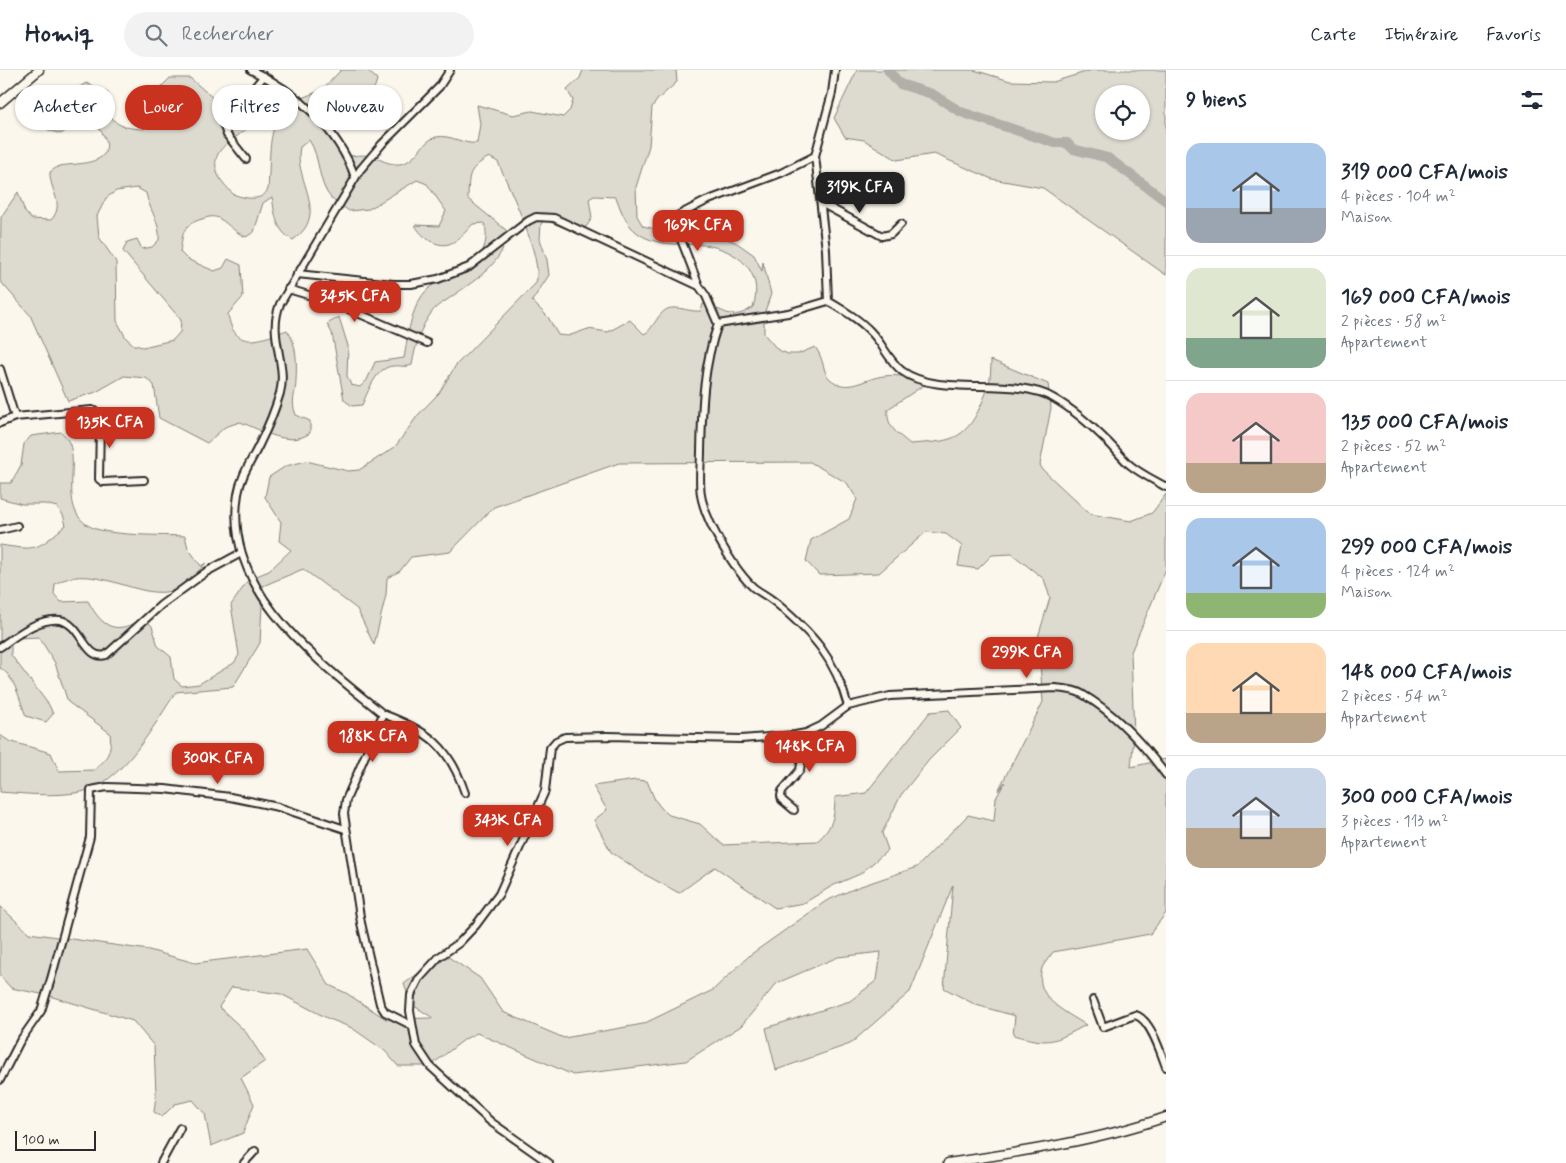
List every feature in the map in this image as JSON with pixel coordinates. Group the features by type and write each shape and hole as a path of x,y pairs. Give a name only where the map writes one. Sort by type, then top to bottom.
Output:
{"street":[{"path":"0,102 40,70"},
{"path":"251,70 285,88 313,112 351,165 355,177"},
{"path":"450,70 439,87 366,163 355,177 288,289 275,318 280,362 280,391 260,444 244,474 238,494 236,525 241,553 254,587 283,626 383,714 406,722 430,735 458,771 465,793"},
{"path":"828,301 821,203 815,156 832,93 835,70"},
{"path":"246,160 227,135 224,124 264,76"},
{"path":"815,156 781,173 706,201 680,215 675,224 699,286 706,296 718,324 706,366 701,452 702,499 718,539 741,573 754,587 774,601 806,630 827,655 842,682 848,706"},
{"path":"351,165 366,163"},
{"path":"821,203 871,232 882,236 890,234 901,224"},
{"path":"296,274 392,284 411,284 438,279 469,267 528,221 541,216 554,218 588,232 630,255 699,286"},
{"path":"288,289 332,302 427,343"},
{"path":"718,324 788,313 828,301 854,317 872,332 887,355 902,371 916,378 934,382 1033,390 1053,398 1108,442 1130,465 1166,487"},
{"path":"0,369 16,417"},
{"path":"0,423 16,417 92,410 96,412 100,423 100,479 103,482 144,480"},
{"path":"0,530 17,526"},
{"path":"0,647 35,626 60,620 73,624 94,654 100,657 106,655 162,606 206,572 241,553"},
{"path":"549,1163 491,1122 430,1066 416,1046 411,1025 411,995 419,979 439,957 459,943 476,925 499,894 545,791 550,748 556,741 565,737 607,736 741,739 806,733 821,726 848,706 890,696 1035,688 1069,689 1081,693 1134,736 1166,775"},
{"path":"383,714 346,800 345,829 361,922 380,1004 385,1012 411,1025"},
{"path":"794,810 782,800 781,796 782,791 800,770 806,733"},
{"path":"0,1080 20,1041 41,1011 90,838 91,790 107,787 165,789 230,797 278,808 345,829"},
{"path":"1093,1000 1103,1027 1109,1027 1135,1015 1142,1018 1148,1024 1166,1067"},
{"path":"948,1163 1059,1144 1166,1117"},
{"path":"161,1163 180,1128"},
{"path":"244,1163 255,1152"}],"shaded area":[{"path":"341,70 367,70 377,79 376,85 327,85"},
{"path":"583,70 676,70 677,82 652,107 649,146 636,187 637,216 643,226 664,231 706,230 737,243 754,255 762,271 763,262 771,294 764,314 764,334 778,350 788,354 798,354 815,347 827,376 842,385 856,384 889,375 905,377 920,382 924,385 888,409 889,421 893,429 910,444 953,438 968,427 975,417 988,388 991,360 1048,384 1051,408 1040,465 1090,514 1131,521 1152,513 1166,494 1166,569 1131,652 1134,736 1131,767 1166,759 1166,913 1150,934 1053,952 1042,968 1040,979 1042,988 1053,1003 1086,1025 1058,1039 1051,1040 1035,1040 1013,1035 1015,1016 976,1005 944,988 953,885 910,992 850,1044 776,1070 766,1028 850,1001 877,980 881,952 838,957 777,983 741,1026 686,1061 573,1075 477,1033 465,1039 430,1066 398,1066 385,1051 352,1028 327,1018 281,994 232,987 219,1007 245,1031 265,1061 241,1078 254,1104 243,1133 211,1146 205,1114 193,1100 175,1104 162,1117 154,1112 156,1095 154,1046 133,1021 46,995 11,988 0,976 0,906 29,933 149,950 195,963 307,949 329,985 346,993 386,1019 433,1018 411,1004 404,984 444,954 480,978 503,1012 564,1038 643,1024 713,990 750,955 826,901 858,887 917,867 968,815 994,821 996,798 1005,782 998,791 1043,702 1038,637 1050,598 1044,579 1012,554 992,555 978,569 958,566 962,546 946,534 926,532 879,573 819,575 806,561 811,540 849,519 857,499 847,483 810,462 619,463 494,507 450,552 411,557 400,571 387,578 386,595 374,645 357,609 303,569 263,586 260,643 233,687 176,692 136,751 110,778 96,787 81,792 61,794 41,795 0,792 0,735 9,741 51,753 59,771 94,770 103,762 110,749 110,733 68,702 55,663 39,637 18,638 11,645 11,655 49,705 53,714 46,722 26,716 10,677 0,668 0,545 23,548 36,547 49,540 66,525 63,515 57,507 45,504 22,504 0,498 0,483 11,483 21,465 24,444 31,436 61,432 69,442 72,454 72,497 75,510 82,521 96,529 116,533 185,536 188,548 201,566 206,563 184,585 170,591 155,592 88,577 71,578 55,584 54,594 61,602 88,601 99,618 111,626 126,626 144,618 152,626 158,646 171,657 174,679 182,686 199,684 234,663 239,655 231,605 249,579 269,571 291,550 279,541 281,522 265,497 269,477 286,466 306,461 348,471 359,470 395,447 418,415 439,393 456,365 536,283 535,258 524,223 498,162 489,157 473,169 469,178 468,199 506,230 505,242 501,252 486,271 433,310 421,331 412,365 387,367 373,381 362,405 352,406 344,400 332,333 327,324 339,317 348,346 347,376 351,385 360,387 367,380 375,362 404,358 410,324 420,299 436,283 474,263 484,247 486,229 484,223 473,224 458,239 448,244 442,245 429,240 415,225 439,226 446,211 427,184 417,180 369,209 349,211 334,201 327,193 321,178 316,154 309,140 300,147 299,159 310,207 309,219 304,230 293,240 283,232 277,222 272,197 263,203 254,232 246,237 218,218 209,217 195,221 187,227 183,235 180,252 187,259 214,271 223,268 228,259 241,265 243,297 228,314 231,326 236,334 250,340 267,337 287,330 293,341 296,354 294,410 296,415 310,421 310,433 293,439 284,438 240,422 225,427 207,443 159,418 154,385 146,378 124,376 96,392 68,401 30,315 0,281 1,217 18,192 25,212 31,219 51,220 55,214 57,203 50,179 50,172 60,166 90,162 98,159 106,149 106,141 100,130 115,130 115,121 125,126 125,130 202,130 202,88 212,97 212,130 245,130 230,141 217,157 216,168 220,179 233,194 257,198 268,189 270,149 274,130 298,130 298,104 308,95 308,130 334,130 332,140 343,157 367,155 388,163 400,164 411,159 426,143 436,137 441,136 477,143 480,124 477,105 513,115 532,111 563,117 570,110 573,100 567,90 580,78","holes":["137,188 146,193 157,222 159,240 152,247 142,249 137,239 127,242 123,251 181,320 180,332 173,340 143,347 134,345 126,338 117,321 116,262 99,237 97,216 106,198 116,191","594,196 616,197 629,225 644,237 666,243 716,247 737,257 745,264 755,283 756,294 753,307 739,314 728,313 703,304 701,311 668,309 660,315 644,334 630,320 608,332 588,329 568,336 558,335 548,317 532,301 549,275 547,260 540,239 541,224 545,220 570,230 586,227 592,218 589,199"]},
{"path":"857,70 974,70 1010,81 1053,82 1092,70 1166,70 1166,275 1043,188 992,179 934,154 897,160 864,140 845,137 834,118"},
{"path":"170,78 190,78 198,85 163,85"},
{"path":"48,130 67,130 61,134"},
{"path":"949,710 961,728 929,760 901,795 882,833 888,850 860,874 832,886 804,903 775,908 715,867 679,893 642,873 611,852 594,820 607,810 593,786 636,780 647,781 655,800 669,815 700,824 723,845 817,841 832,822 835,797 866,793 930,712"}],"waterway":[{"path":"888,70 900,84 932,94 961,112 1055,143 1067,143 1073,149 1108,158 1166,201"}]}
